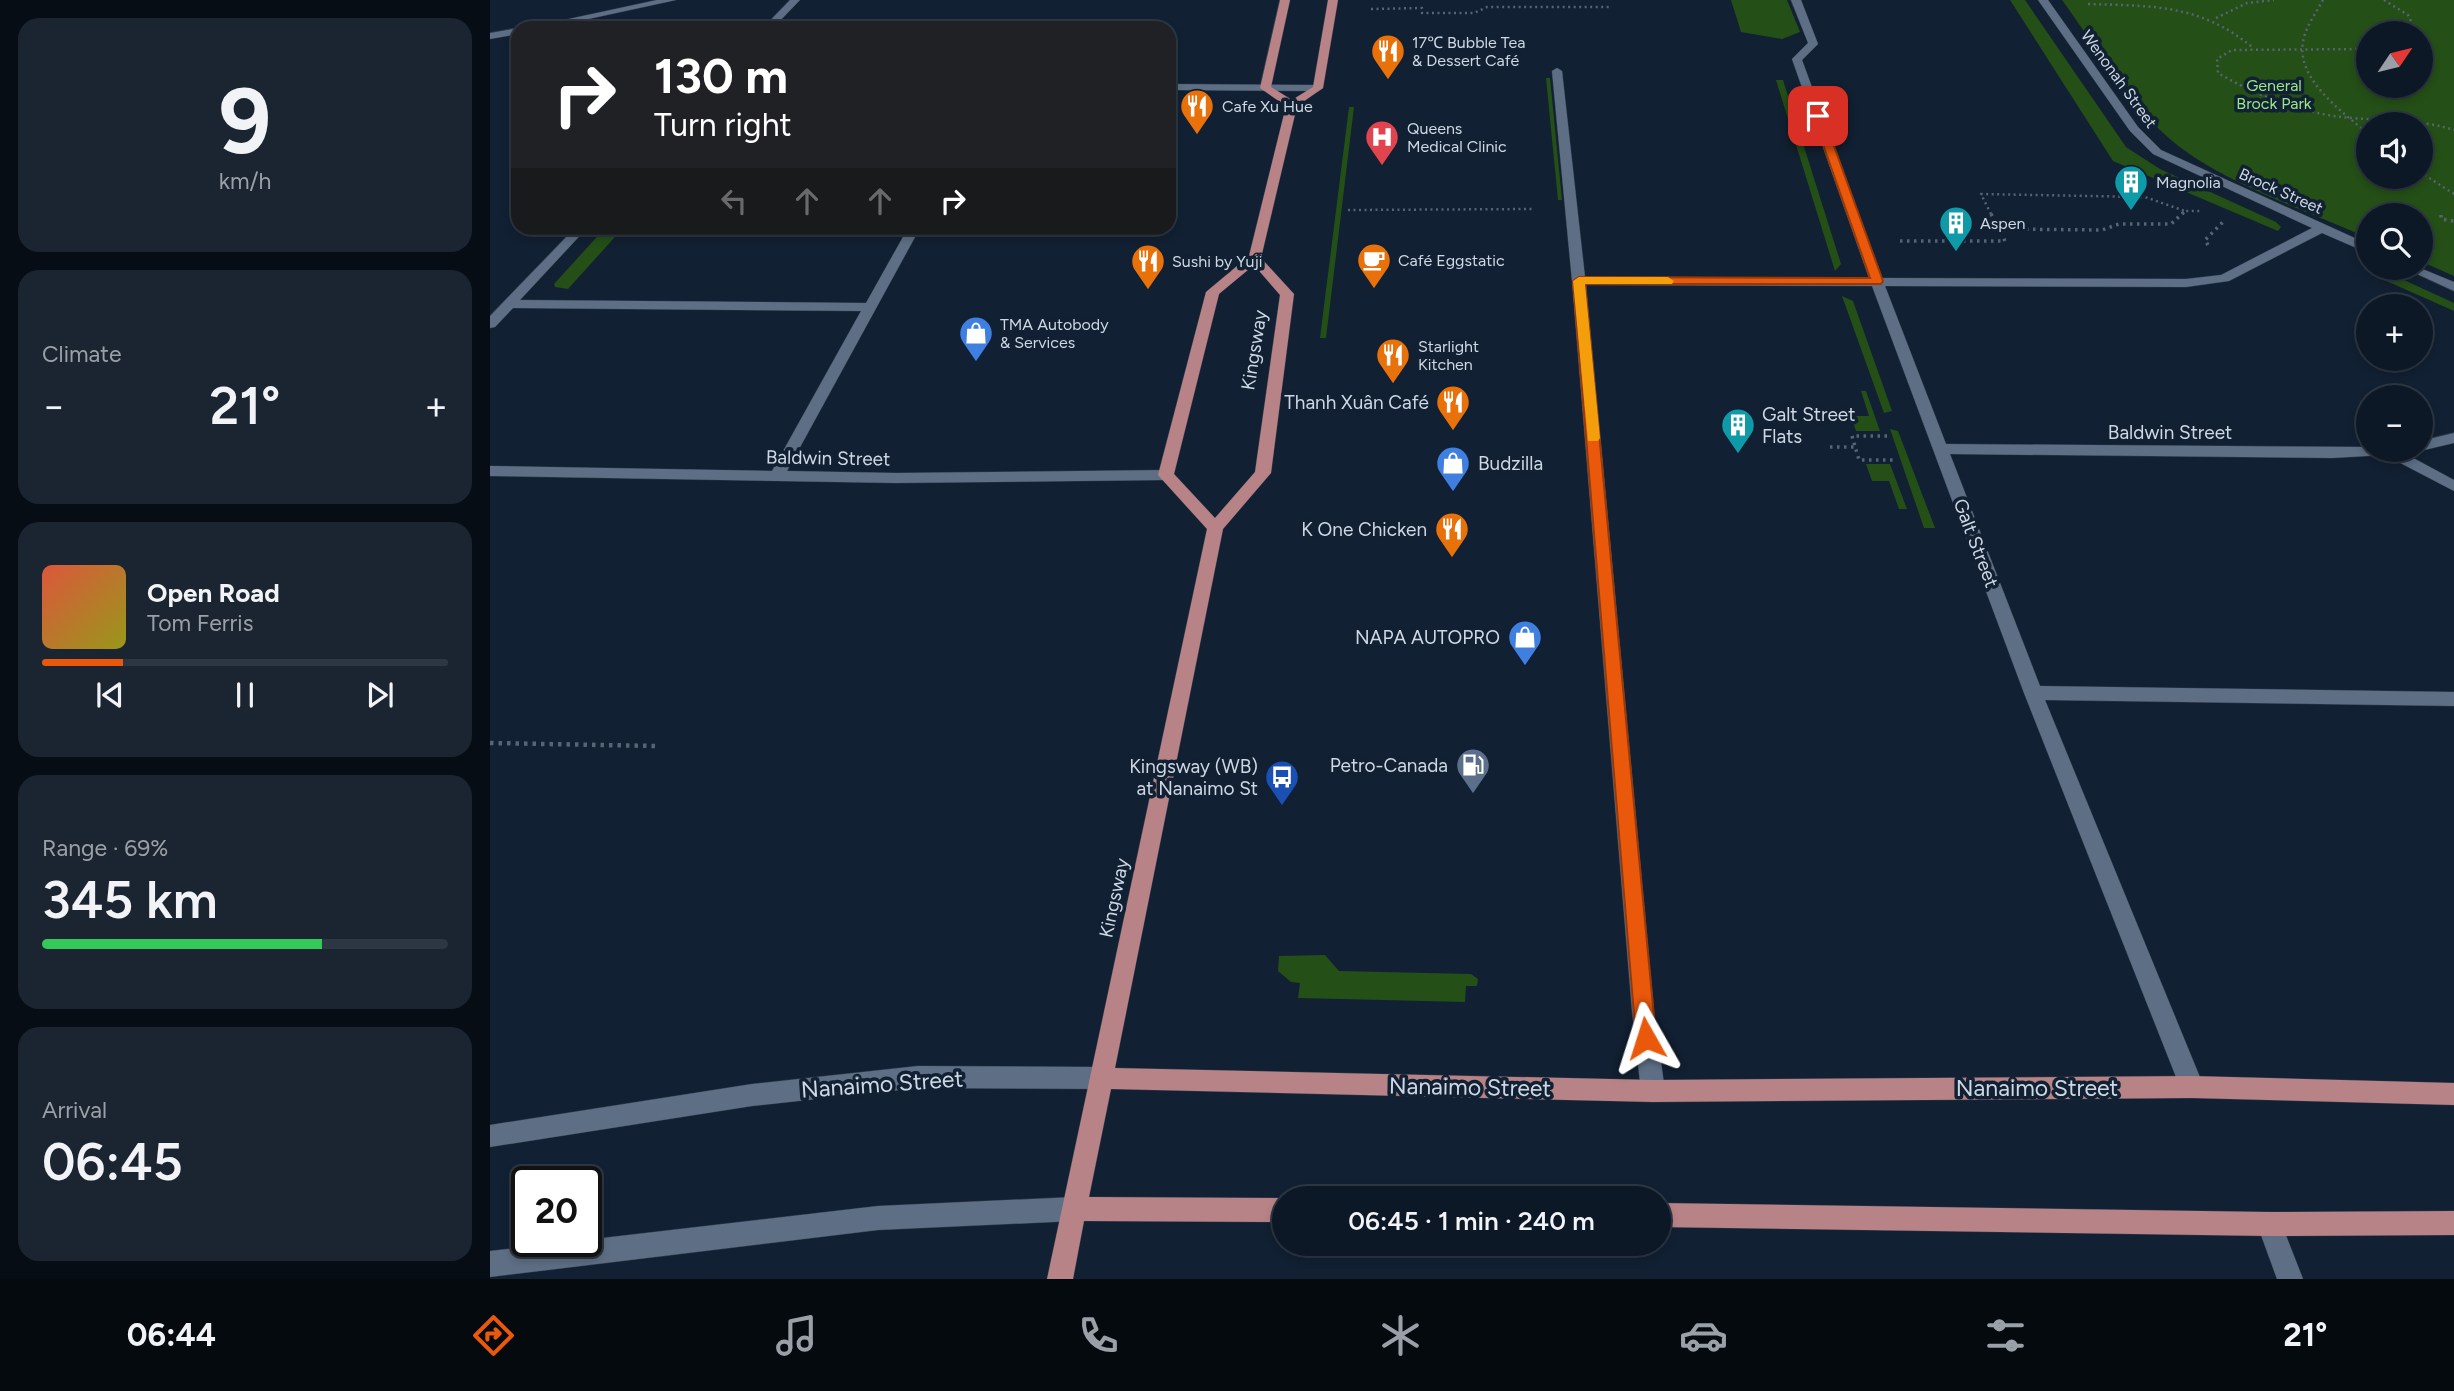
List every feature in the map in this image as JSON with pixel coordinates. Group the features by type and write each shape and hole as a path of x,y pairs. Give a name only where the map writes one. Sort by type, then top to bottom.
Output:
{"main road":[{"path":"1285,0 1265,88 1292,104"},
{"path":"1215,528 1166,475 1213,292 1255,258 1292,104 1318,88 1333,0"},
{"name":"Kingsway","path":"1060,1279 1215,528 1263,473 1287,294 1255,258"},
{"name":"Nanaimo Street","path":"1101,1078 1653,1091 2192,1087 2454,1094"},
{"path":"1075,1209 1272,1210"},
{"path":"1671,1215 2269,1224 2454,1223"}],"street":[{"path":"570,21 671,0"},
{"path":"775,21 795,0"},
{"name":"Galt Street","path":"1796,0 1813,44 1797,59 1862,241 2033,694 2192,1087"},
{"name":"Wenonah Street","path":"2044,2 2146,142"},
{"path":"490,36 511,32"},
{"path":"1557,71 1579,281 1643,1011 1653,1091"},
{"path":"1176,87 1318,88"},
{"name":"Brock Street","path":"2146,142 2180,165 2356,244"},
{"path":"1579,281 2186,282 2224,278 2322,229"},
{"path":"490,324 574,235"},
{"path":"776,477 910,235"},
{"path":"2433,278 2454,287"},
{"path":"509,304 868,307"},
{"path":"2433,443 2454,438"},
{"name":"Baldwin Street","path":"1941,449 2356,450"},
{"path":"2413,462 2454,486"},
{"name":"Baldwin Street","path":"490,471 896,478 1166,475"},
{"path":"2033,694 2454,699"},
{"name":"Nanaimo Street","path":"490,1136 751,1095 918,1077 1101,1078"},
{"path":"490,1264 878,1218 1075,1209"},
{"path":"2269,1224 2290,1279"}],"path":[{"path":"2216,18 2246,3 2274,0"},
{"path":"2323,0 2304,36 2310,78 2356,124"},
{"path":"2384,0 2408,15 2411,21"},
{"path":"2044,2 2179,5 2216,18 2238,32 2252,48"},
{"path":"1371,9 1474,13 1487,7 1612,7"},
{"path":"2356,49 2232,50 2217,59 2218,73 2265,98 2309,111 2348,117 2414,121 2454,130"},
{"path":"2433,180 2454,194"},
{"path":"1862,241 2005,241 1981,194 2145,197 2185,211 2207,212"},
{"path":"1349,210 1546,209"},
{"path":"1998,229 2102,230 2119,224 2171,224 2185,211"},
{"path":"2441,215 2441,219 2454,221"},
{"path":"1888,436 1852,436 1859,460 1896,460"},
{"path":"1830,447 1856,447"},
{"path":"490,743 657,746"}],"green space":[{"path":"1731,0 1787,0 1800,32 1782,39 1741,32"},
{"path":"2010,0 2025,0 2126,147 2160,169 2276,222 2281,227 2278,231 2113,161"},
{"name":"General Brock Park","path":"2062,0 2454,0 2454,276 2433,267 2433,203 2356,203 2356,233 2230,178 2180,147 2146,115"},
{"path":"1546,78 1550,78 1562,200 1558,200"},
{"path":"1776,80 1783,80 1841,264 1835,271"},
{"path":"1349,107 1354,107 1326,338 1320,338"},
{"path":"599,235 617,235 568,289 555,287 554,284"},
{"path":"2384,280 2404,280 2454,303 2454,311 2433,302 2433,294 2416,294"},
{"path":"1842,296 1853,301 1892,411 1884,413"},
{"path":"1861,391 1866,391 1880,431 1856,431 1851,416 1869,416"},
{"path":"1890,429 1898,431 1935,528 1924,528"},
{"path":"1866,464 1890,464 1907,509 1899,509 1889,481 1872,481"},
{"path":"1325,955 1339,971 1471,974 1478,979 1477,986 1466,986 1465,1002 1298,998 1300,983 1291,982 1278,971 1279,956"}],"slow traffic":[{"path":"1593,438 1579,281 1668,281"}],"place":[{"name":"17℃ Bubble Tea & Dessert Café","path":"1388,81"},
{"name":"Cafe Xu Hue","path":"1197,136"},
{"name":"Queens Medical Clinic","path":"1382,167"},
{"name":"Magnolia","path":"2131,212"},
{"name":"Aspen","path":"1956,253"},
{"name":"Café Eggstatic","path":"1374,290"},
{"name":"Sushi by Yuji","path":"1148,291"},
{"name":"TMA Autobody & Services","path":"976,363"},
{"name":"Starlight Kitchen","path":"1393,385"},
{"name":"Thanh Xuân Café","path":"1453,432"},
{"name":"Galt Street Flats","path":"1738,455"},
{"name":"Budzilla","path":"1453,493"},
{"name":"K One Chicken","path":"1452,559"},
{"name":"NAPA AUTOPRO","path":"1525,667"},
{"name":"Petro-Canada","path":"1473,795"},
{"name":"Kingsway (WB) at Nanaimo St","path":"1282,807"}],"route":[{"path":"1646,1038 1579,281 1877,281 1818,116"}]}
